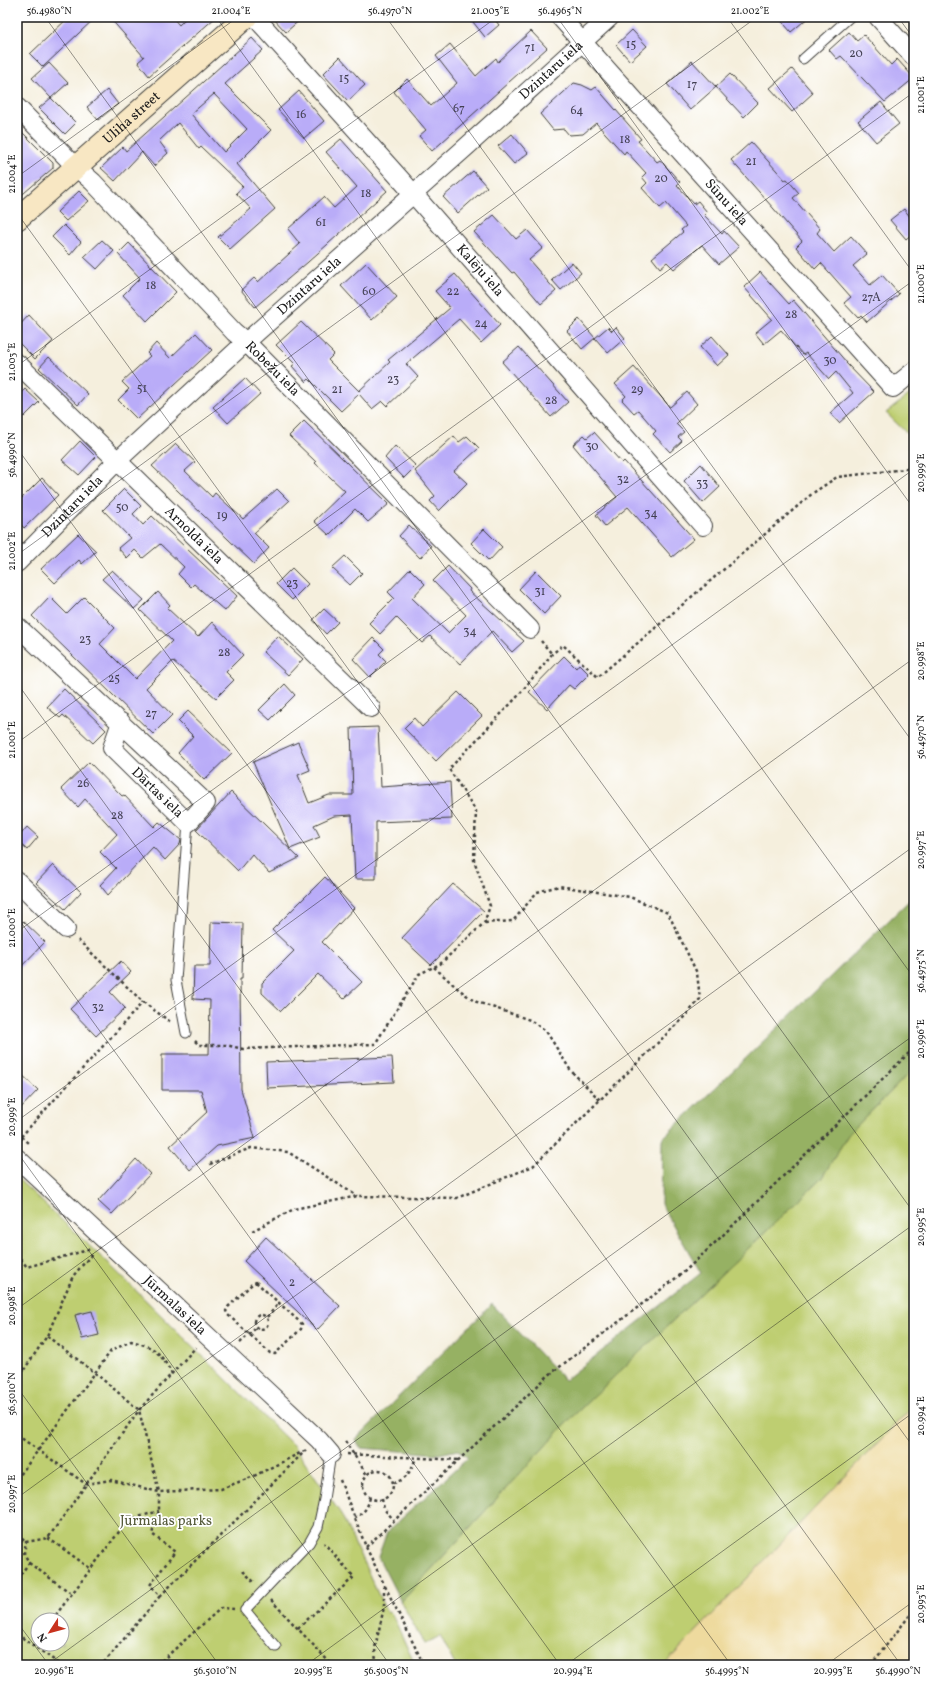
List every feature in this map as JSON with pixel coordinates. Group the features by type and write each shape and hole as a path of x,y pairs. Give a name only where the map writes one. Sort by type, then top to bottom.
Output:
{"main road":[{"name":"Uliha street","path":"17,219 246,17"}],"street":[{"name":"Kalēju iela","path":"255,17 703,526"},
{"name":"Sūnu iela","path":"560,17 893,388 914,371"},
{"name":"Dzintaru iela","path":"17,563 118,460 246,342 610,17"},
{"path":"878,17 914,57"},
{"name":"Robežu iela","path":"17,107 76,167 93,182 234,332 246,342 530,628"},
{"name":"Arnolda iela","path":"17,363 371,708"},
{"name":"Dārtas iela","path":"17,626 121,722 206,803 188,822 112,748 121,722"},
{"path":"17,881 66,929"},
{"name":"Jūrmalas iela","path":"17,1158 207,1334 312,1445 331,1454"}],"lane":[{"path":"803,59 850,17"},
{"path":"186,1033 176,980 188,822"},
{"path":"276,1647 245,1610 309,1543 318,1527 331,1454"}],"path":[{"path":"66,929 143,1002 199,1044 243,1049 375,1044 419,974 440,964 484,923 490,906 474,860 476,811 449,769 518,696 552,654 563,645 598,677 813,493 837,477 914,468"},
{"path":"252,1231 294,1209 358,1196 457,1198 532,1166 688,1013 700,999 697,973 668,913 630,897 559,886 537,892 513,921 484,923"},
{"path":"434,967 456,988 474,1001 530,1020 546,1031 572,1071 600,1100"},
{"path":"17,1141 143,1002"},
{"path":"366,1547 549,1375 684,1272 914,1048"},
{"path":"210,1164 251,1148 288,1152 358,1196"},
{"path":"17,1254 28,1266 97,1248 73,1276 48,1336 17,1380"},
{"path":"256,1282 280,1302 302,1324 301,1329 275,1354 270,1353 249,1334 228,1315 226,1311 228,1307 256,1282"},
{"path":"267,1317 280,1302"},
{"path":"256,1328 254,1324 256,1317 263,1315 267,1317"},
{"path":"256,1328 259,1330 267,1328 269,1320 267,1317"},
{"path":"240,1343 256,1328"},
{"path":"17,1535 26,1542 48,1538 139,1410 207,1334"},
{"path":"48,1336 139,1410 159,1492 159,1511 152,1534 175,1552 150,1585 160,1596"},
{"path":"17,1479 111,1351 131,1341 147,1345 162,1356 172,1374"},
{"path":"17,1436 86,1484 111,1480 159,1492 222,1489 254,1476 312,1445"},
{"path":"102,1665 160,1596 312,1445"},
{"path":"424,1665 366,1547 331,1454 459,1460"},
{"path":"352,1454 366,1476"},
{"path":"393,1483 400,1482 407,1477 416,1458"},
{"path":"381,1470 390,1475 393,1483 391,1493 382,1499 374,1499 370,1497 364,1489 366,1476 372,1472 381,1470"},
{"path":"354,1518 365,1511 370,1497"},
{"path":"382,1499 384,1509 394,1520"},
{"path":"58,1612 128,1520 159,1511"},
{"path":"48,1538 90,1568"},
{"path":"26,1542 24,1553 29,1563 71,1594"},
{"path":"298,1628 354,1577 323,1543"},
{"path":"17,1579 29,1563"},
{"path":"243,1571 332,1665"},
{"path":"376,1665 375,1648 384,1607 384,1584"},
{"path":"157,1665 221,1608 245,1610"},
{"path":"871,1665 914,1610"},
{"path":"17,1634 30,1643"},
{"path":"42,1652 60,1665"},
{"path":"50,1665 55,1661"},
{"path":"17,1662 45,1665"}],"green space":[{"path":"914,391 914,440 886,413"},
{"path":"914,896 914,1068 848,1135 821,1179 572,1417 401,1602 378,1557 387,1532 468,1458 458,1450 439,1454 360,1448 356,1439 492,1304 565,1380 701,1273 661,1204 662,1139"},
{"path":"914,1068 914,1405 664,1665 455,1665 440,1636 424,1644 401,1602 572,1417 821,1179 848,1135"},
{"name":"Jūrmalas parks","path":"17,1178 113,1268 294,1446 341,1514 387,1613 389,1612 393,1616 415,1665 17,1665"}],"sand":[{"path":"914,1405 914,1665 664,1665"}],"building":[{"path":"69,17 96,17 43,67 30,54"},
{"path":"109,17 172,17 179,25 187,17 216,17 149,76 138,62 144,57"},
{"path":"272,17 303,17 286,32"},
{"path":"469,17 493,17 499,25 485,37"},
{"path":"778,17 809,17 791,32"},
{"path":"632,30 647,46 630,61 616,45"},
{"path":"531,31 547,48 432,151 419,136 426,130 394,92 407,79 431,106 457,83 436,56 450,44 476,76 496,58 498,62"},
{"path":"849,32 857,41 864,35 891,65 897,59 914,78 885,102 841,56 837,59 829,50"},
{"path":"252,38 263,50 225,84 271,130 237,164 275,209 230,249 218,237 251,209 236,193 243,187 201,147 199,149 178,123 159,141 168,153 154,166 142,152 115,181 101,168 123,147 126,151","holes":["214,94 247,129 224,152 191,114"]},
{"path":"340,57 365,85 348,101 323,74"},
{"path":"692,61 716,87 690,110 667,84"},
{"path":"49,63 68,83 51,98 32,78"},
{"path":"792,69 813,93 792,112 770,88"},
{"path":"730,74 758,103 744,117 716,87"},
{"path":"574,83 592,90 596,87 641,139 638,141 657,162 660,160 680,182 677,185 694,204 698,201 707,212 704,215 722,234 724,231 739,247 719,264 702,245 674,269 667,262 660,268 652,258 683,232 681,230 686,226 666,203 660,208 642,188 647,183 642,177 646,173 626,151 624,154 596,123 583,134 569,135 564,129 553,130 540,114"},
{"path":"107,90 118,104 98,120 87,107"},
{"path":"299,91 324,121 304,138 278,110"},
{"path":"51,98 76,123 65,134 39,108"},
{"path":"881,102 899,124 876,142 858,121"},
{"path":"17,127 53,163 53,168 17,199"},
{"path":"512,134 528,153 514,164 498,146"},
{"path":"341,139 387,191 255,307 241,290 254,278 258,282 300,244 288,229 324,197 334,208 357,187 326,152"},
{"path":"751,142 785,180 787,179 799,193 793,198 820,229 817,233 834,252 851,236 867,254 853,266 870,285 882,275 899,294 867,322 861,315 858,318 844,303 851,297 821,263 815,269 796,247 802,241 731,160"},
{"path":"473,171 487,187 458,213 443,197"},
{"path":"79,191 89,201 66,221 57,212"},
{"path":"904,209 914,222 914,232 906,239 890,220"},
{"path":"494,215 516,239 527,230 543,248 529,260 556,291 541,304 514,272 512,273 474,232"},
{"path":"64,225 81,242 70,255 52,237"},
{"path":"102,240 114,251 97,269 84,257"},
{"path":"129,243 176,292 147,321 123,295 140,278 118,254"},
{"path":"572,262 581,273 561,290 552,280"},
{"path":"366,263 397,297 372,320 341,286"},
{"path":"760,272 789,304 793,300 846,363 874,392 839,423 830,413 853,393 836,372 829,379 806,353 803,355 781,330 764,344 755,333 772,319 744,287"},
{"path":"455,274 500,325 481,343 459,319 406,364 418,377 387,406 382,401 372,409 359,394 341,411 309,379 306,382 292,366 295,364 276,345 301,322 334,354 328,360 359,391 390,362 388,360 450,308 435,291"},
{"path":"29,315 53,341 35,359 17,341 17,328"},
{"path":"579,319 595,338 582,349 567,331"},
{"path":"608,327 612,331 616,327 625,338 608,353 595,338"},
{"path":"196,333 212,350 137,419 118,400 129,389 122,382 150,356 147,353 156,343 170,358"},
{"path":"712,336 729,355 717,366 700,347"},
{"path":"519,347 568,402 551,417 502,362"},
{"path":"49,357 88,394 78,405 39,368"},
{"path":"634,367 670,407 687,392 697,404 676,424 684,432 678,437 682,441 670,452 653,434 656,431 638,410 634,413 622,400 626,396 615,384"},
{"path":"245,378 260,394 228,423 213,407"},
{"path":"25,389 39,402 24,417 17,410 17,398"},
{"path":"304,421 389,504 368,522 355,509 329,535 314,521 345,491 289,436"},
{"path":"594,432 622,463 624,461 694,539 672,557 628,507 605,526 596,515 617,497 573,445 584,435 587,438"},
{"path":"454,436 459,442 467,436 479,448 454,471 467,483 439,511 430,501 435,496 415,471"},
{"path":"80,441 96,457 79,475 62,460"},
{"path":"176,444 195,462 185,471 212,497 215,493 243,519 277,489 289,501 254,533 269,548 254,564 152,466"},
{"path":"395,446 416,466 404,478 385,458"},
{"path":"701,464 720,487 703,503 684,481"},
{"path":"42,478 58,495 24,528 17,520 17,503"},
{"path":"124,489 141,506 133,514 143,525 152,516 237,596 225,611 194,584 191,587 178,574 184,567 160,544 143,558 135,550 127,558 118,548 130,538 103,510"},
{"path":"409,525 431,546 420,558 399,536"},
{"path":"484,529 502,547 489,561 471,543"},
{"path":"78,534 96,551 82,564 79,560 55,583 41,569"},
{"path":"345,556 362,573 350,585 332,568"},
{"path":"448,566 470,589 469,591 524,641 512,652 492,631 460,664 430,636 422,643 396,617 380,634 369,623 394,598 388,592 410,569 425,584 412,598 448,633 466,615 433,581"},
{"path":"292,568 308,584 292,600 276,584"},
{"path":"112,570 144,600 134,609 102,579"},
{"path":"536,571 561,596 544,614 519,589"},
{"path":"158,592 170,605 167,608 198,637 212,622 243,655 226,672 234,680 216,698 173,661 146,688 172,715 153,734 32,616 50,597 67,614 84,597 115,628 100,644 135,679 172,641 140,610"},
{"path":"324,609 338,622 326,634 313,620"},
{"path":"278,636 303,659 288,675 263,652"},
{"path":"373,638 384,649 379,654 386,661 370,677 353,659"},
{"path":"564,656 576,668 579,664 589,674 574,689 569,685 547,709 529,692"},
{"path":"285,684 295,695 270,720 259,710"},
{"path":"64,689 106,730 93,743 63,715 60,718 47,707"},
{"path":"458,692 482,716 436,761 404,728 414,718 422,727"},
{"path":"188,711 232,753 204,780 178,753 193,736 178,721"},
{"path":"378,727 381,787 450,782 452,819 376,822 376,879 355,879 352,815 334,816 314,825 320,837 290,849 253,762 298,742 310,770 298,775 309,803 329,795 353,795 351,728"},
{"path":"89,762 122,796 124,795 154,827 159,822 181,840 180,844 165,860 153,847 108,895 100,885 116,868 100,852 117,834 85,799 78,807 61,789"},
{"path":"231,792 299,858 269,873 252,854 238,871 196,830"},
{"path":"27,827 38,837 27,850 17,841 17,839"},
{"path":"53,865 81,892 65,909 36,883"},
{"path":"325,877 354,908 322,942 362,982 344,999 318,974 281,1011 262,993 262,983 294,951 272,930"},
{"path":"453,884 484,911 431,965 402,938"},
{"path":"23,921 45,942 17,971 17,928"},
{"path":"211,922 243,923 242,979 240,979 241,1089 255,1138 217,1146 190,1170 170,1146 207,1112 201,1090 162,1090 162,1054 209,1054 210,1000 193,999 194,966 210,966"},
{"path":"121,961 131,972 110,992 125,1008 96,1036 70,1009"},
{"path":"392,1057 394,1082 267,1088 266,1062"},
{"path":"17,1070 38,1090 17,1112"},
{"path":"136,1159 150,1174 112,1214 98,1201"},
{"path":"266,1237 340,1306 317,1330 244,1261"},
{"path":"92,1311 99,1335 82,1339 75,1315"}]}
